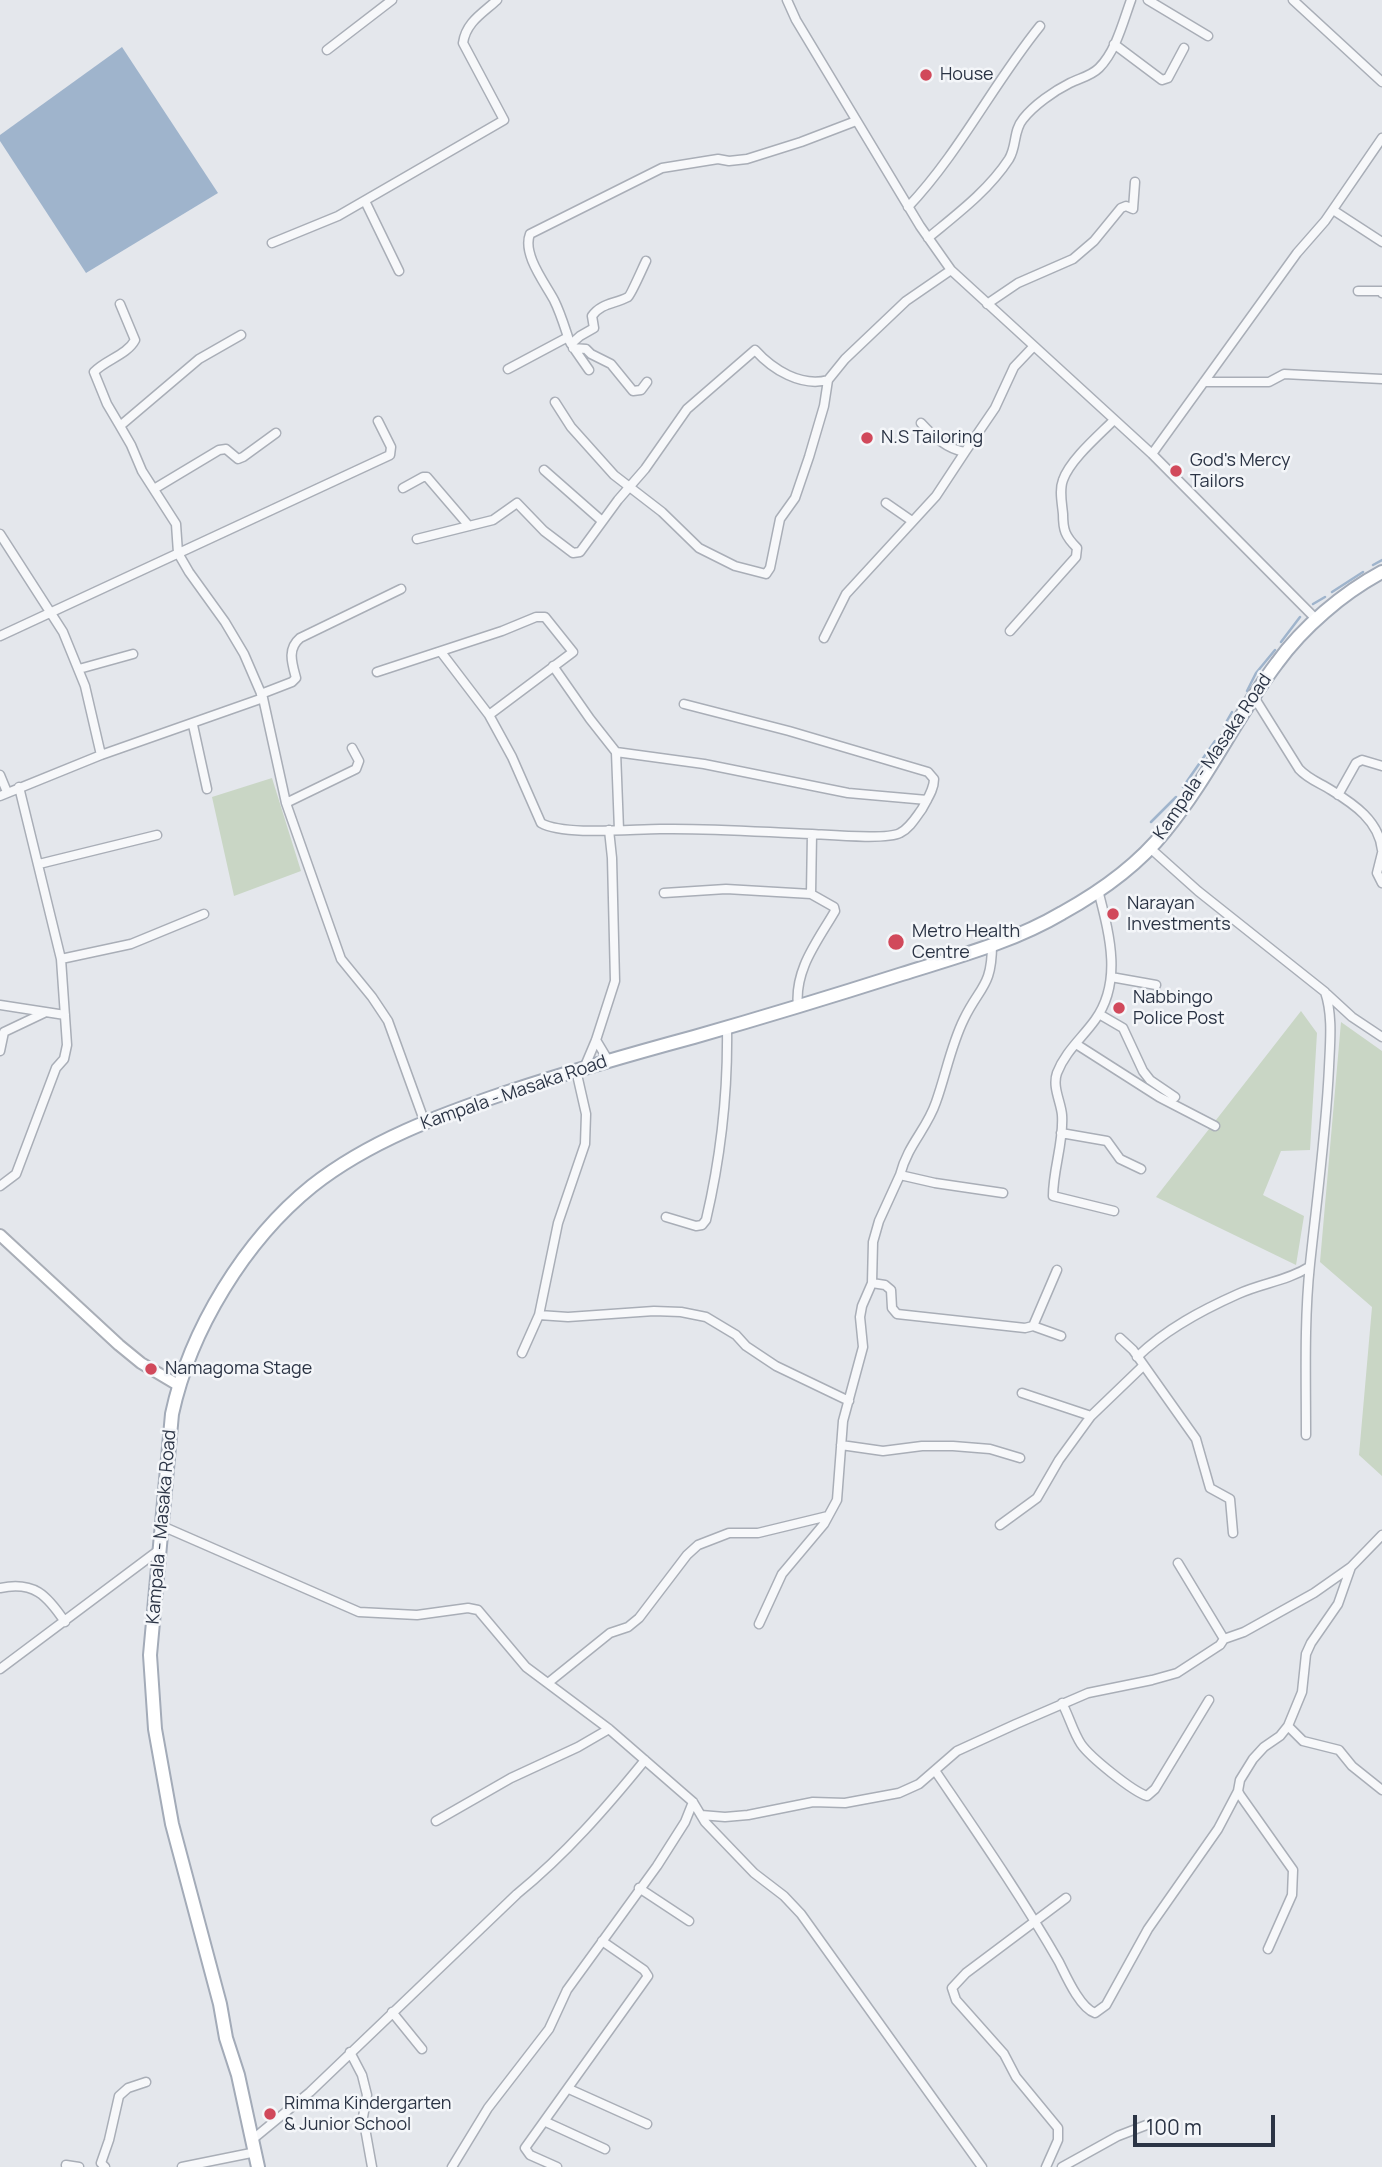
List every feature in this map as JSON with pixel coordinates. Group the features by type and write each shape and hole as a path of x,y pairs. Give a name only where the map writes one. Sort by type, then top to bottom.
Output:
{"main road":[{"name":"Kampala - Masaka Road","path":"258,2167 172,1824 155,1728 150,1655 172,1414 178,1385 195,1341 214,1305 259,1241 312,1186 349,1161 425,1123 580,1068 798,1007 992,944 1044,923 1098,890 1150,848 1189,799 1278,661 1317,620 1382,572"},
{"path":"0,1235 118,1345 141,1363 178,1385"}],"street":[{"path":"327,50 392,0"},
{"path":"272,243 338,216 504,120 463,43 468,26 497,0"},
{"path":"787,0 796,20 908,207 951,270 1152,454 1317,620"},
{"path":"928,238 989,185 1013,151 1015,133 1029,112 1066,85 1101,67 1114,44 1131,0"},
{"path":"1148,0 1208,36"},
{"path":"1293,0 1382,82"},
{"path":"908,207 950,158 994,88 1040,26"},
{"path":"1114,44 1162,80 1168,78 1184,48"},
{"path":"589,370 571,343 555,302 537,273 529,247 530,234 662,169 718,159 747,159 856,121"},
{"path":"1152,454 1297,253 1333,210 1382,138"},
{"path":"987,304 1018,283 1060,266 1083,251 1121,208 1126,206 1133,209 1135,182"},
{"path":"365,201 399,271"},
{"path":"1333,210 1382,242"},
{"path":"508,369 571,343 594,328 592,316 596,310 629,297 646,261"},
{"path":"555,402 571,427 614,475 662,512 699,548 736,566 766,574 770,568 780,519 795,498 809,457 824,406 828,380 845,359 906,301 951,270"},
{"path":"1358,290 1382,293"},
{"path":"120,304 135,340 131,346 94,372 107,404 131,445 142,471 176,524 178,553 244,654 262,696 286,803 341,959 388,1021 425,1123"},
{"path":"120,426 199,359 242,335"},
{"path":"571,343 611,364 633,391 641,390 647,382"},
{"path":"824,638 846,594 936,496 995,408 1014,367 1033,347"},
{"path":"417,539 498,518 517,503 544,531 576,553 583,548 631,487 687,409 755,350 778,369 806,383 828,380"},
{"path":"1204,382 1269,382 1284,374 1382,379"},
{"path":"0,636 390,455 391,447 378,421"},
{"path":"1010,631 1076,557 1077,548 1064,534 1062,481 1089,445 1113,421"},
{"path":"921,423 932,435 956,450 965,452"},
{"path":"154,489 219,450 226,449 238,459 276,433"},
{"path":"544,470 602,521"},
{"path":"403,488 427,477 469,526"},
{"path":"886,503 912,521"},
{"path":"0,534 63,632 79,669 101,755"},
{"path":"0,775 4,794 262,696 296,678 290,653 300,638 401,589"},
{"path":"377,672 542,616 573,650 489,715"},
{"path":"441,652 489,715 512,757 541,823 552,828 659,828 886,836 900,833 914,821 934,783 928,772 684,704"},
{"path":"79,669 133,654"},
{"path":"553,666 616,752 619,830"},
{"path":"1254,697 1304,775 1338,795 1372,821 1381,836 1382,851 1377,873 1382,883"},
{"path":"193,724 207,789"},
{"path":"286,803 356,769 359,761 352,748"},
{"path":"616,752 704,764 848,793 927,800"},
{"path":"1338,795 1356,763 1362,760 1382,766"},
{"path":"0,1186 16,1174 56,1068 64,1059 67,1045 61,959 19,787"},
{"path":"1372,821 1382,820"},
{"path":"522,1353 539,1315 558,1223 585,1144 586,1114 580,1068 596,1040 615,981 609,830"},
{"path":"811,894 813,834"},
{"path":"38,864 157,835"},
{"path":"1150,848 1198,891 1325,992 1352,1017 1382,1037"},
{"path":"664,893 726,889 811,894 834,907 835,911 799,975 796,991 798,1007"},
{"path":"1098,890 1111,946 1111,977 1099,1014 1067,1054 1056,1075 1062,1116 1053,1196 1114,1211"},
{"path":"61,959 131,944 204,914"},
{"path":"759,1623 782,1574 828,1516 837,1500 843,1422 863,1347 860,1317 872,1283 873,1242 908,1149 928,1120 936,1102 964,1019 990,974 992,944"},
{"path":"1111,977 1157,985"},
{"path":"1306,1435 1305,1360 1309,1267 1328,1093 1330,1039 1328,1000 1325,992"},
{"path":"0,1005 65,1015"},
{"path":"0,1051 4,1032 46,1012"},
{"path":"1099,1014 1123,1028 1143,1071 1150,1080 1175,1097"},
{"path":"666,1217 696,1226 702,1226 706,1220 718,1170 723,1130 727,1028"},
{"path":"596,1040 608,1060"},
{"path":"1076,1044 1159,1097 1214,1126"},
{"path":"1061,1133 1107,1141 1120,1158 1141,1169"},
{"path":"900,1175 1003,1193"},
{"path":"1137,1357 1157,1339 1183,1322 1240,1293 1287,1278 1309,1267"},
{"path":"1034,1326 1057,1270"},
{"path":"872,1283 885,1285 891,1290 892,1308 897,1314 1016,1328 1034,1326 1061,1336"},
{"path":"539,1315 568,1317 654,1311 681,1312 706,1317 736,1335 746,1346 776,1366 849,1401"},
{"path":"1120,1338 1137,1357 1196,1439 1210,1488 1230,1499 1233,1533"},
{"path":"1000,1525 1037,1498 1059,1460 1091,1416 1143,1366"},
{"path":"1022,1394 1091,1416"},
{"path":"841,1445 883,1451 922,1446 953,1446 990,1449 1020,1458"},
{"path":"548,1683 610,1633 628,1627 639,1618 687,1555 698,1545 729,1533 758,1533 828,1516"},
{"path":"162,1526 359,1612 417,1615 459,1609 478,1611 526,1667 609,1729 693,1802 705,1822 754,1873 784,1896 801,1914 982,2167"},
{"path":"701,1815 725,1817 813,1802 845,1803 879,1798 919,1784 957,1751 1062,1703 1098,1690 1177,1673 1220,1645 1224,1639 1244,1632 1314,1593 1351,1567 1382,1535"},
{"path":"0,1669 159,1550"},
{"path":"1178,1563 1224,1639"},
{"path":"936,1772 1035,1922 1088,2009 1096,2013 1137,1952 1148,1929 1218,1829 1238,1791 1240,1780 1259,1752 1288,1727 1302,1692 1306,1654 1338,1604 1351,1567"},
{"path":"0,1588 20,1585 35,1588 47,1598 65,1622"},
{"path":"1062,1703 1082,1745 1097,1760 1147,1796 1155,1789 1209,1700"},
{"path":"1288,1727 1303,1741 1339,1750 1352,1766 1382,1790"},
{"path":"436,1821 511,1778 578,1747 609,1729"},
{"path":"182,2167 254,2146 392,2012 546,1870 591,1825 645,1760"},
{"path":"1238,1791 1293,1870 1292,1895 1268,1949"},
{"path":"452,2167 488,2108 549,2029 567,1990 657,1866 685,1822 693,1802"},
{"path":"639,1888 690,1921"},
{"path":"1046,2167 1058,2140 1058,2129 1016,2077 1004,2054 956,2000 952,1989 966,1973 1066,1898"},
{"path":"557,2167 530,2155 525,2148 648,1976 644,1970 602,1941"},
{"path":"392,2012 422,2049"},
{"path":"350,2052 362,2075 367,2095 363,2117 372,2167"},
{"path":"100,2166 119,2096 128,2088 146,2082"},
{"path":"569,2089 646,2124"},
{"path":"546,2122 605,2149"},
{"path":"1062,2167 1118,2136 1149,2124"},
{"path":"66,2165 79,2167"}],"green space":[{"path":"272,778 301,871 234,896 212,797"},
{"path":"1301,1011 1317,1033 1310,1150 1281,1151 1263,1195 1304,1216 1296,1265 1156,1197"},
{"path":"1341,1022 1382,1051 1382,1476 1359,1455 1372,1307 1320,1262"}],"water":[{"path":"122,47 218,193 86,273 0,141 0,135"}],"waterway":[{"path":"1373,565 1382,560"},
{"path":"1332,592 1363,572"},
{"path":"1313,604 1325,597"},
{"path":"1281,642 1300,617"},
{"path":"1247,691 1256,673 1275,650"},
{"path":"1224,726 1232,712"},
{"path":"1183,787 1215,741"},
{"path":"1151,822 1176,797"}],"place":[{"name":"House","path":"926,75"},
{"name":"N.S Tailoring","path":"867,438"},
{"name":"God's Mercy Tailors","path":"1176,471"},
{"name":"Narayan Investments","path":"1113,914"},
{"name":"Metro Health Centre","path":"896,942"},
{"name":"Nabbingo Police Post","path":"1119,1008"},
{"name":"Namagoma Stage","path":"151,1369"},
{"name":"Rimma Kindergarten & Junior School","path":"270,2114"}]}
